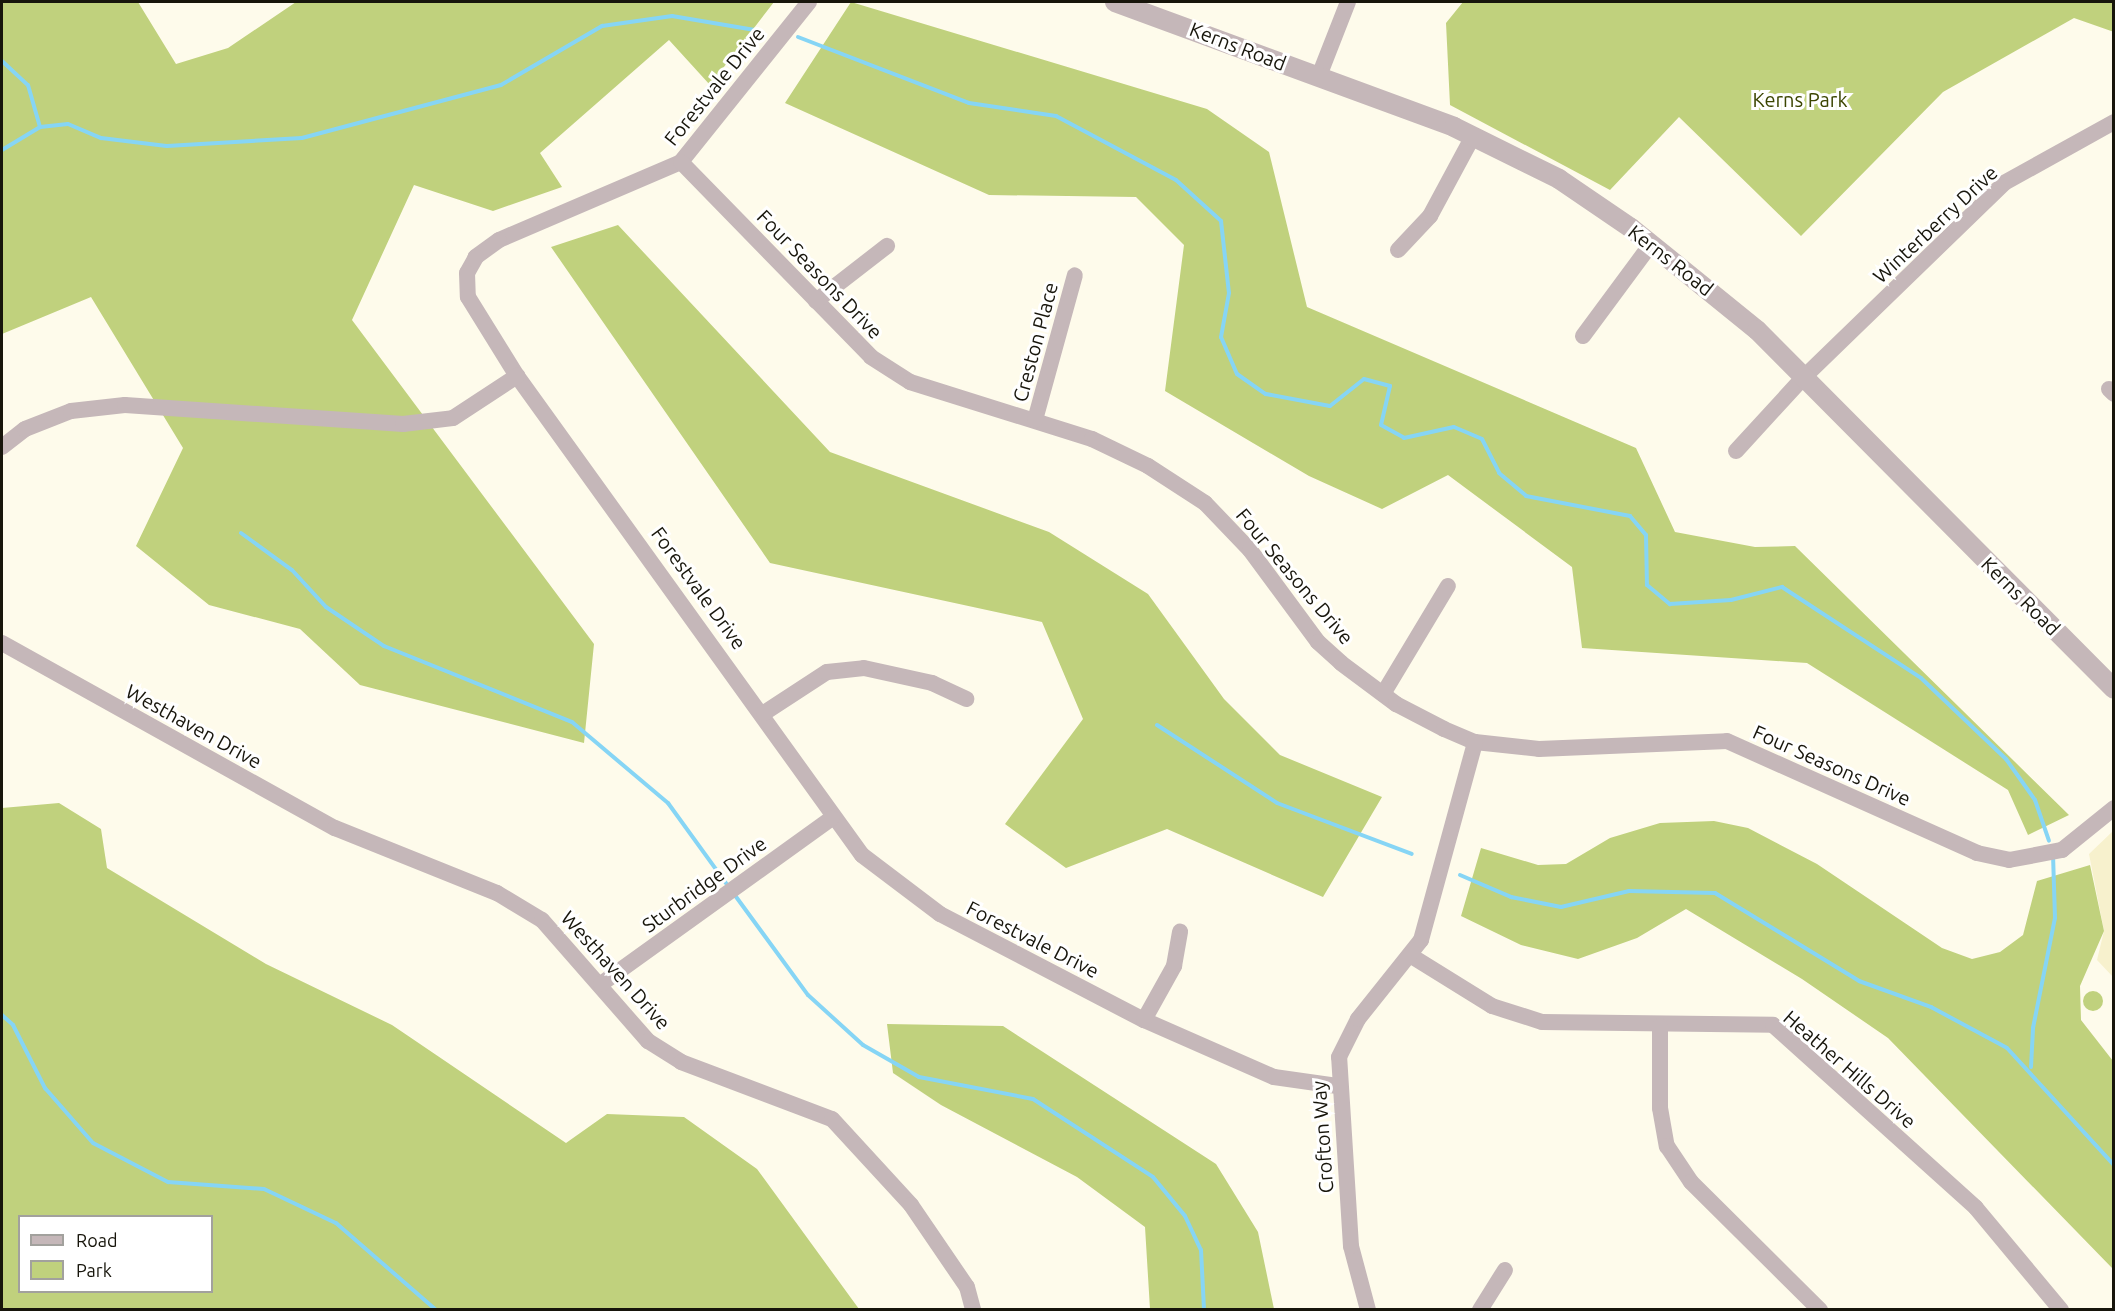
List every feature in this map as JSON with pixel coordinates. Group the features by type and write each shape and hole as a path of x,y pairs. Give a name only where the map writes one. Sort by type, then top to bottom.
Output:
{"street":[{"name":"Forestvale Drive","path":"810,2 681,162 499,240 476,256 467,273 468,297 517,376 764,713 832,818 896,885 940,914 1144,1020 1274,1077 1337,1086"},
{"name":"Kerns Road","path":"1115,2 1319,76 1473,136 1559,179 1651,244 1757,330 1802,379 2114,689"},
{"path":"1319,76 1348,2"},
{"name":"Winterberry Drive","path":"1736,451 1802,379 2004,183 2114,122"},
{"path":"1398,250 1430,216 1473,136"},
{"name":"Four Seasons Drive","path":"681,162 871,357 910,382 1035,420 1148,466 1206,504 1250,550 1318,642 1383,694 1475,742 1539,749 1727,741 1977,853 2009,860 2062,850 2114,808"},
{"path":"1583,336 1651,244"},
{"path":"816,301 887,246"},
{"name":"Creston Place","path":"1035,420 1075,275"},
{"path":"2,447 25,429 70,411 125,405 404,423 453,418 517,376"},
{"path":"1383,694 1448,586"},
{"name":"Westhaven Drive","path":"2,644 335,828 497,893 542,920 601,984 648,1041 681,1062 808,1107 849,1132 911,1205 967,1287 973,1310"},
{"path":"764,713 827,672 864,668 932,683 966,699"},
{"name":"Crofton Way","path":"1368,1310 1351,1246 1337,1086 1339,1057 1358,1019 1413,957 1441,880 1475,742"},
{"name":"Sturbridge Drive","path":"601,984 832,818"},
{"path":"1144,1020 1174,966 1180,932"},
{"name":"Heather Hills Drive","path":"1413,957 1492,1006 1542,1022 1660,1026 1773,1025 1976,1208 2061,1310"},
{"path":"1660,1026 1660,1108 1667,1146 1691,1182 1820,1310"},
{"path":"1480,1310 1505,1270"}],"shaded area":[{"path":"2113,831 2113,977 2097,960 2104,931 2089,854"}],"green space":[{"path":"2,2 138,2 176,64 228,48 296,2 774,2 710,85 669,40 540,153 562,187 493,211 414,185 352,320 594,644 584,743 360,685 300,629 209,605 136,546 183,448 91,297 2,334"},
{"path":"851,2 1207,109 1269,152 1307,307 1636,448 1675,532 1755,547 1795,546 2069,815 2028,835 2008,790 1807,663 1582,648 1572,567 1448,475 1382,509 1309,476 1165,391 1184,245 1136,197 989,195 785,103"},
{"name":"Kerns Park","path":"1463,2 2113,2 2114,32 2074,18 1943,92 1801,236 1679,117 1610,190 1450,105 1446,23"},
{"path":"618,225 830,452 1049,532 1148,594 1224,699 1280,755 1382,797 1323,897 1167,829 1066,868 1005,824 1083,719 1042,622 770,563 551,247"},
{"path":"59,803 101,829 107,868 266,964 392,1025 566,1143 607,1114 684,1117 757,1169 859,1309 2,1309 2,808"},
{"path":"1714,821 1748,828 1817,864 1942,948 1972,959 2000,952 2023,935 2037,881 2090,865 2104,931 2080,986 2081,1020 2113,1061 2113,1269 1888,1038 1802,979 1686,909 1637,938 1578,959 1521,945 1461,916 1481,848 1538,865 1566,864 1610,838 1660,823"},
{"path":"2093,991 2100,994 2103,1001 2100,1008 2093,1011 2086,1008 2083,1001 2086,994"},
{"path":"887,1024 1003,1026 1216,1164 1258,1232 1274,1309 1150,1309 1145,1227 1077,1177 941,1105 893,1073"}],"waterway":[{"path":"2,150 40,127 68,124 101,138 167,146 302,138 501,85 602,26 672,16 755,30"},
{"path":"798,37 969,103 1056,116 1176,180 1221,221 1229,293 1221,337 1237,374 1266,394 1330,406 1364,379 1390,386 1381,425 1404,438 1454,427 1482,439 1499,473 1526,496 1630,516 1646,535 1647,585 1670,604 1731,600 1782,587 1921,678 2006,759 2035,800 2049,841"},
{"path":"2,61 28,85 40,127"},
{"path":"241,533 292,570 326,607 384,646 572,722 668,803 728,886"},
{"path":"1157,725 1277,803 1412,854"},
{"path":"2031,1067 2033,1028 2055,918 2053,855"},
{"path":"1460,875 1511,897 1561,907 1629,891 1715,893 1859,981 1931,1007 2007,1048 2114,1165"},
{"path":"734,894 808,995 863,1045 919,1077 1033,1099 1153,1177 1185,1216 1201,1250 1204,1310"},
{"path":"2,1015 13,1025 45,1088 93,1143 168,1182 264,1189 336,1223 436,1310"}]}
